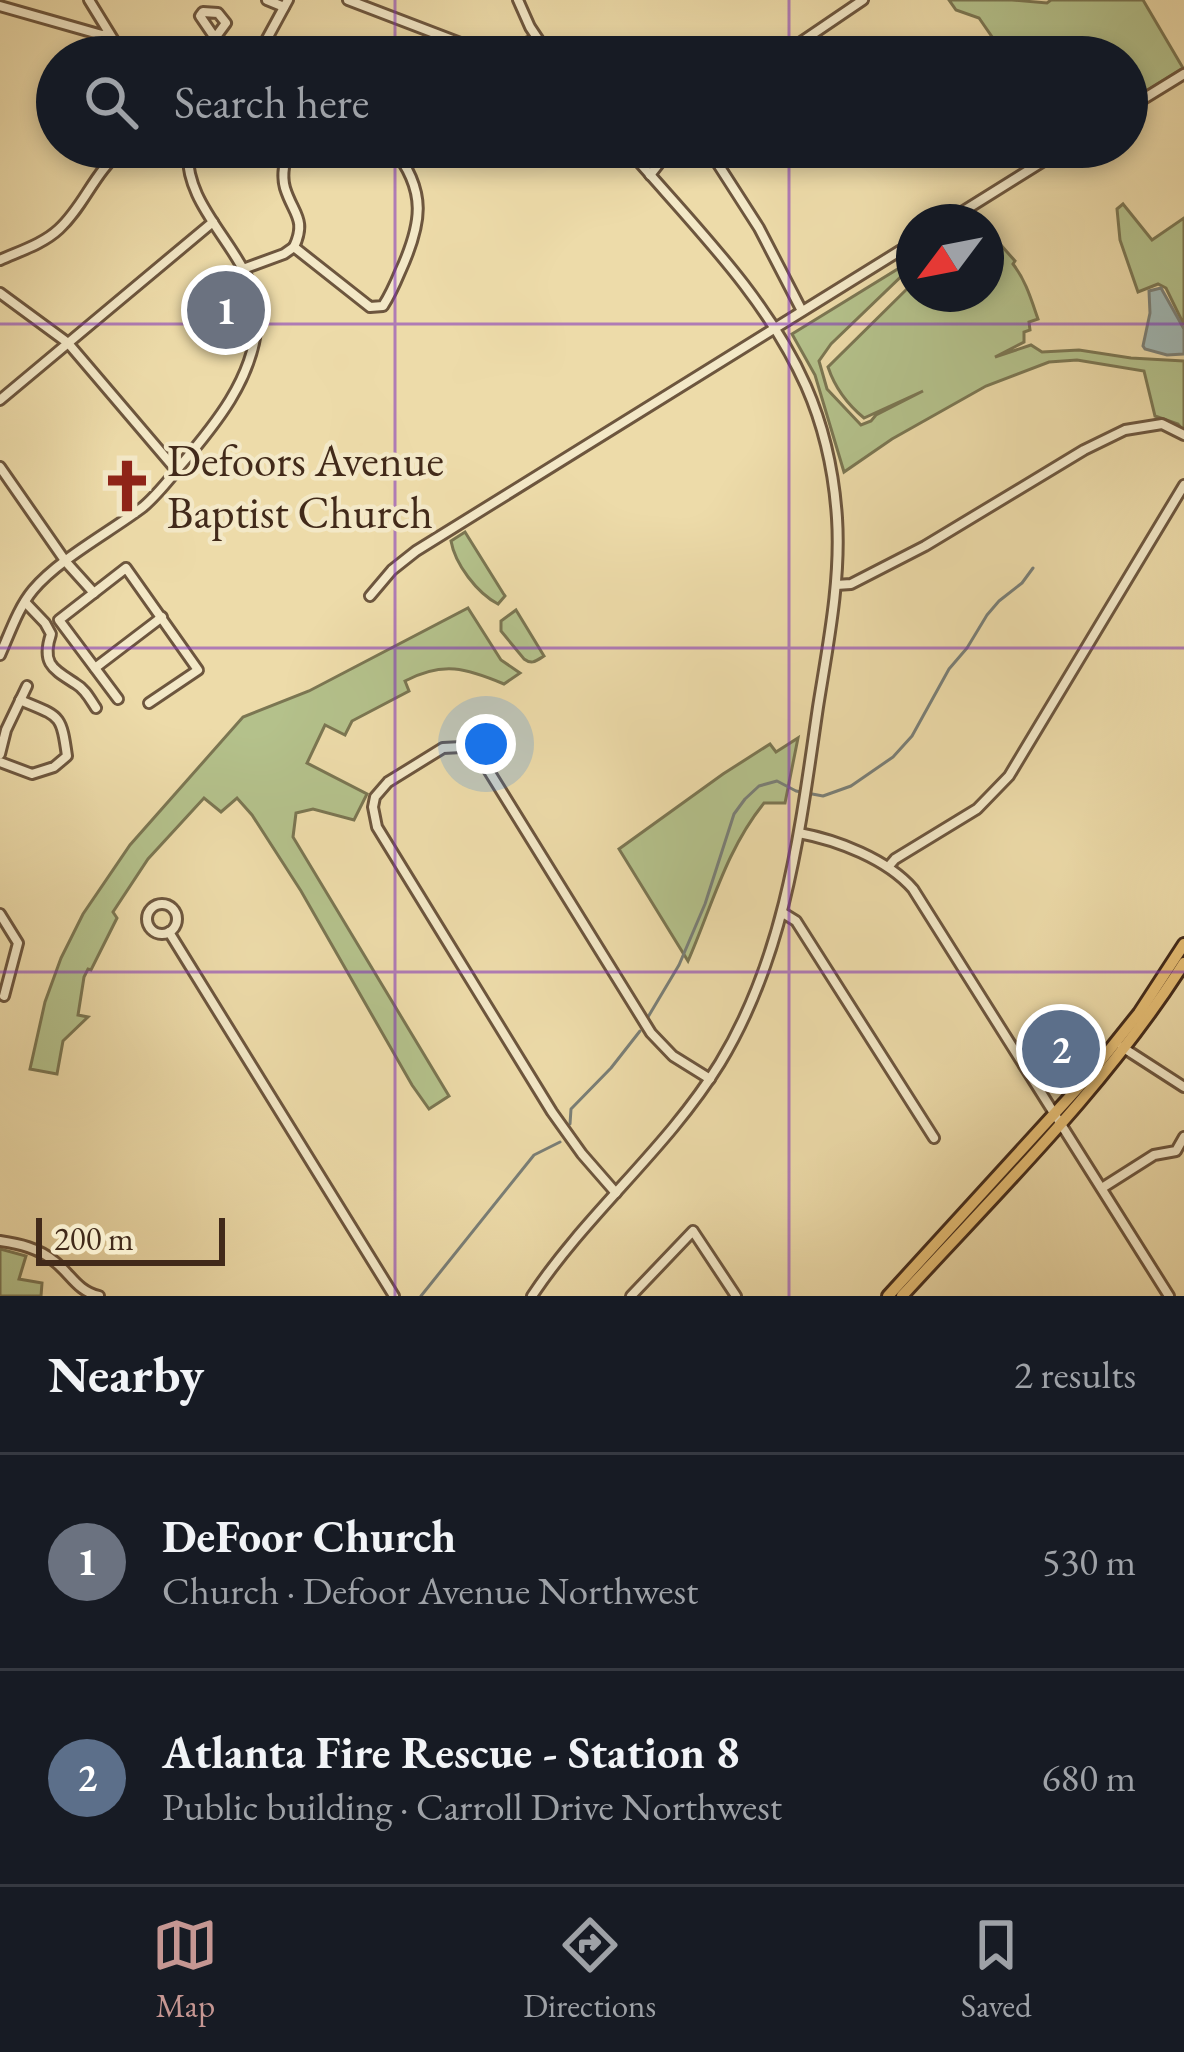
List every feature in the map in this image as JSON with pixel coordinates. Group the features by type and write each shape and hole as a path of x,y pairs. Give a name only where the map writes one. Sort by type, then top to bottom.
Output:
{"main road":[{"path":"1121,1045 1184,944"},
{"path":"902,1296 1121,1045 1184,963"},
{"path":"888,1296 1058,1118"}],"street":[{"path":"0,6 109,34 88,0"},
{"path":"267,0 286,3 268,36"},
{"path":"348,0 442,36"},
{"path":"518,0 536,36"},
{"path":"810,36 863,0"},
{"path":"1148,97 1184,74"},
{"path":"0,260 54,233 103,168"},
{"path":"0,655 25,602 41,581 143,507 177,471 225,408 250,356 256,332 253,291 193,186 189,168"},
{"path":"243,269 294,247 301,224 284,185 284,168"},
{"path":"294,247 370,307 382,306 413,246 418,219 406,168"},
{"path":"532,1296 560,1257 676,1125 710,1079 753,999 783,913 836,585 837,517 826,448 807,389 776,328 644,168"},
{"path":"650,175 656,168"},
{"path":"721,168 758,226 802,311"},
{"path":"975,204 1032,168"},
{"path":"0,400 213,222"},
{"path":"370,596 416,551 896,253"},
{"path":"0,293 68,343 177,471"},
{"path":"836,585 851,584 926,546 1125,430 1162,424 1184,435"},
{"path":"0,467 66,562 94,593"},
{"path":"889,866 977,809 1009,776 1184,485"},
{"path":"118,699 58,620 126,568 198,670 149,703"},
{"path":"25,602 51,634 46,650 54,670 80,686 96,708"},
{"path":"94,668 161,617"},
{"path":"20,700 58,718 63,726 67,756 54,767 32,774 0,758 5,727 26,686"},
{"path":"616,1193 551,1112 377,827 373,808 380,789 443,748 462,747 479,755 651,1033 673,1056 710,1079"},
{"path":"798,833 889,866 913,889 1169,1296"},
{"path":"783,913 796,921 934,1138"},
{"path":"0,914 18,943 4,996"},
{"path":"169,932 394,1296"},
{"path":"1121,1045 1184,1087"},
{"path":"1102,1188 1154,1155 1176,1151 1184,1137"},
{"path":"632,1296 693,1231 736,1296"},
{"path":"0,1241 47,1256 84,1292 99,1296"}],"green space":[{"path":"949,0 1143,0 1183,68 1148,90 1148,36 991,36 979,18 956,10"},
{"path":"1123,204 1152,240 1184,218 1184,325 1166,288 1158,284 1138,292 1120,240 1117,209"},
{"path":"1004,249 1015,261 1038,319 1029,322 1024,342 995,357 1031,345 1042,352 1079,350 1184,361 1184,431 1155,416 1144,371 1077,360 1049,362 986,386 844,472 815,375 792,334 896,270 896,281 819,361 827,389 861,425 923,391 864,418 842,395 828,367 896,300 896,312 1004,312"},
{"path":"465,532 505,596 498,604 475,585 457,559 451,541"},
{"path":"468,608 501,660 520,673 504,684 466,671 431,671 405,681 409,691 352,721 345,735 325,725 307,763 367,794 354,820 313,809 296,813 293,837 449,1096 429,1109 301,891 237,798 221,812 204,798 148,859 113,912 117,918 84,977 78,1015 88,1017 63,1041 57,1074 30,1069 45,1002 83,914 130,845 243,717 309,691"},
{"path":"516,610 544,656 534,662 524,659 501,631 501,621"},
{"path":"798,738 785,803 764,803 751,821 688,961 619,849 770,744 776,752"},
{"path":"0,1249 26,1256 19,1279 42,1283 41,1296 0,1296"}],"water":[{"path":"1161,288 1184,329 1184,354 1167,355 1143,346 1149,291"}],"waterway":[{"path":"648,1017 679,965 734,814 745,799 759,786 777,781 796,791 823,796 851,786 893,757 912,736 949,669 987,615 1033,568"},
{"path":"570,1124 571,1109 640,1031"},
{"path":"421,1296 534,1155 560,1142"}],"place":[{"name":"DeFoor Church","path":"226,310"},
{"name":"Defoors Avenue Baptist Church","path":"127,486"},
{"name":"Atlanta Fire Rescue - Station 8","path":"1061,1049"}]}
